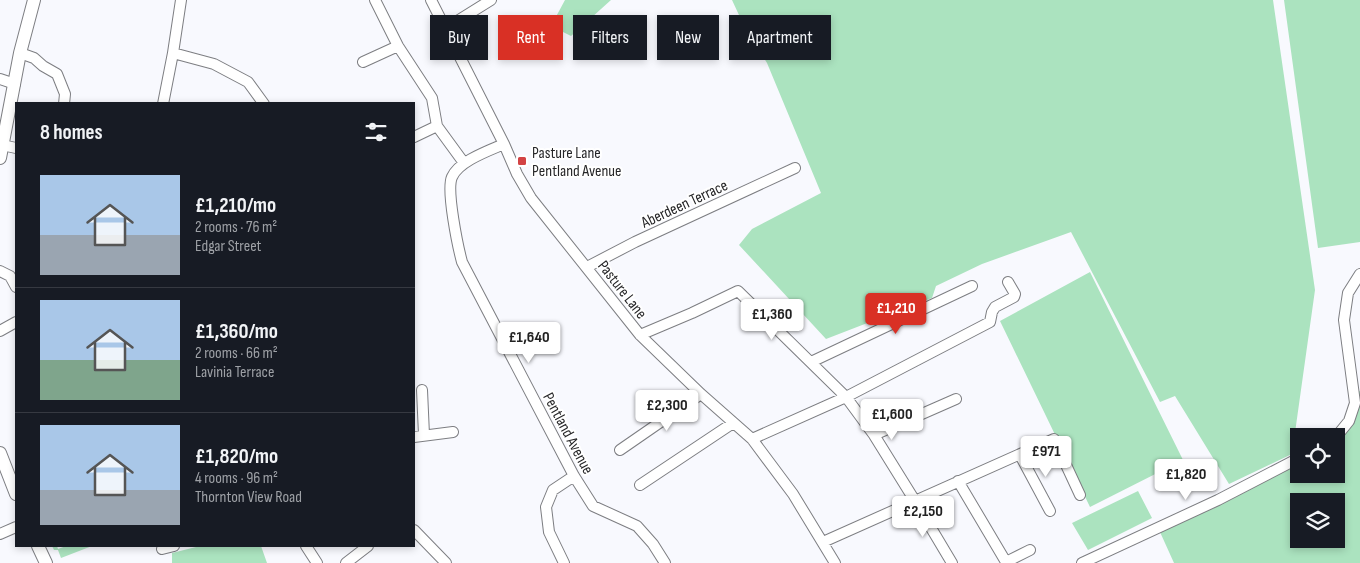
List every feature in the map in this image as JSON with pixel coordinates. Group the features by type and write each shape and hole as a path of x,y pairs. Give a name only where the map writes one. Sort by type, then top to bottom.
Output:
{"street":[{"path":"0,158 20,53 34,0"},
{"path":"163,102 182,0"},
{"path":"375,0 398,46 432,98 437,126 464,163"},
{"name":"Pasture Lane","path":"431,0 439,15"},
{"path":"467,15 491,0"},
{"path":"364,62 398,46"},
{"path":"173,52 214,64 248,82 263,102"},
{"path":"20,53 34,58 42,66 57,74 65,94 64,102"},
{"name":"Pasture Lane","path":"461,60 517,174 531,198 640,335 701,394 752,439 793,494 835,563"},
{"path":"0,79 15,84"},
{"path":"415,137 437,126"},
{"name":"Pentland Avenue","path":"504,144 477,155 464,163 452,176 450,187 462,262 574,476 593,506 636,526 653,544 665,563"},
{"path":"2,145 15,148"},
{"name":"Aberdeen Terrace","path":"587,267 635,242 795,168"},
{"path":"0,271 10,276 15,285"},
{"path":"1343,428 1349,421 1355,403 1344,320 1348,293 1360,274"},
{"path":"752,439 846,397 990,322 992,312 996,307 1014,297 1015,294 1008,282"},
{"path":"811,362 972,286"},
{"path":"640,335 738,291 846,397 916,501 952,563"},
{"path":"0,331 15,323"},
{"path":"422,390 419,436 452,432"},
{"path":"620,450 701,394"},
{"path":"874,436 956,399"},
{"path":"640,485 733,423"},
{"path":"823,542 1054,439 1080,495"},
{"path":"0,453 15,489"},
{"path":"1020,455 1050,511"},
{"path":"1082,563 1218,500 1290,463"},
{"path":"564,563 549,532 546,507 553,490 574,476"},
{"path":"958,482 1006,562 1030,550"},
{"path":"0,534 15,527"},
{"path":"415,531 446,563"},
{"path":"38,547 46,563"},
{"path":"307,547 317,563"},
{"path":"346,563 367,547"}],"green space":[{"path":"565,0 611,0 594,15 573,15 573,34 571,36 563,32 563,15 557,15"},
{"path":"732,0 1273,0 1315,290 1296,428 1290,428 1290,455 1229,484 1175,396 1160,402 1071,232 982,264 936,286 932,298 826,339 739,245 752,229 821,193 765,60 831,60 831,15 739,15"},
{"path":"1284,0 1360,0 1360,242 1318,248"},
{"path":"1090,272 1183,460 1090,507 1000,321"},
{"path":"1360,391 1360,563 1174,563 1160,532 1290,467 1290,483 1345,483 1345,428 1342,428 1351,415 1358,392"},
{"path":"1138,491 1152,518 1088,550 1072,523"},
{"path":"52,547 57,547 58,549 63,547 89,547 61,558 58,550 54,550"},
{"path":"196,547 261,547 267,563 172,563 172,553"}],"place":[{"name":"Pasture Lane Pentland Avenue","path":"522,161"}]}
